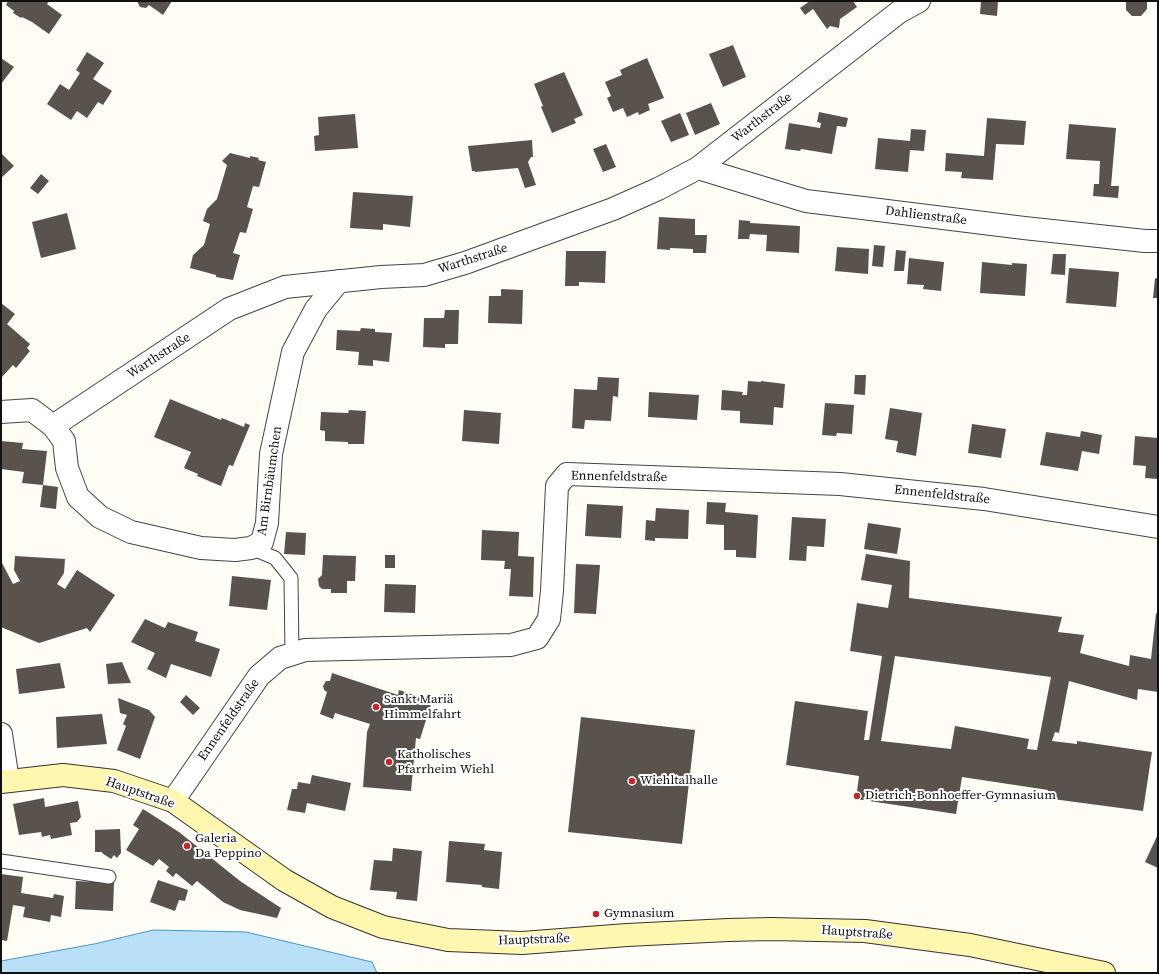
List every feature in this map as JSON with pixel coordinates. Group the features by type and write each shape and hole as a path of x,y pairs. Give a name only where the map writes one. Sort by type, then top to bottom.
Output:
{"street":[{"name":"Warthstraße","path":"53,426 230,310 285,287 339,281 424,275 465,263 613,210 698,168 895,7 919,1"},
{"name":"Dahlienstraße","path":"698,168 806,201 1024,228 1145,241 1158,241"},
{"name":"Am Birnbäumchen","path":"53,426 64,441 67,468 78,497 100,517 132,532 201,548 235,550 252,548 262,542 267,523 271,454 293,352 316,310 339,281"},
{"path":"1,412 32,410 53,426"},
{"name":"Ennenfeldstraße","path":"173,801 259,676 280,658 305,650 511,645 537,638 549,619 552,591 557,486 567,474 840,484 984,499 1158,526"},
{"path":"1,734 5,781"},
{"name":"Hauptstraße","path":"5,781 63,775 114,781 173,801 284,880 332,907 383,927 448,940 522,943 626,935 728,930 771,929 865,931 970,945 1104,973"}],"lane":[{"path":"252,548 275,558 292,578 292,654"},
{"path":"1,861 110,877"}],"water":[{"path":"154,930 246,932 372,962 377,973 1,973 1,961 94,944"}],"building":[{"path":"8,1 49,1 47,4 62,15 49,34 32,22 13,13 14,11 6,5"},
{"path":"137,1 172,1 163,15 149,5 146,8 140,7"},
{"path":"810,1 853,1 857,7 840,19 839,28 830,26 827,29 813,9 805,15 800,8"},
{"path":"981,1 998,1 997,16 980,14"},
{"path":"1126,1 1147,1 1147,9 1141,16 1132,16 1126,10"},
{"path":"733,45 746,77 723,87 709,54"},
{"path":"87,52 104,63 93,79 112,91 103,105 98,102 87,118 77,111 71,120 47,104 60,84 69,90 80,73 76,70"},
{"path":"1,58 14,67 1,84"},
{"path":"647,58 664,98 648,104 650,110 639,115 638,112 627,117 623,108 613,112 607,98 611,96 605,82 622,75 620,70"},
{"path":"564,72 583,115 574,119 576,123 552,133 541,107 543,106 534,84"},
{"path":"711,103 720,124 695,135 686,113"},
{"path":"819,112 848,118 846,127 837,126 832,154 801,149 800,151 785,149 789,123 820,128 821,123 817,122"},
{"path":"680,113 689,135 671,142 661,121"},
{"path":"355,114 358,148 315,151 314,136 319,135 318,117"},
{"path":"987,118 1026,121 1024,145 996,144 993,180 961,178 962,172 945,171 946,153 984,156"},
{"path":"1069,124 1116,128 1111,186 1119,186 1118,198 1093,196 1094,184 1099,184 1100,161 1066,159"},
{"path":"911,129 926,130 924,151 910,150 908,172 875,169 878,138 910,141"},
{"path":"532,140 533,157 531,157 528,162 536,185 525,188 518,168 472,171 468,146"},
{"path":"606,144 616,167 603,172 593,149"},
{"path":"1,153 14,166 1,178"},
{"path":"230,153 250,158 250,156 259,158 258,160 266,162 259,187 253,186 247,207 253,209 246,233 240,232 233,253 240,255 233,280 216,277 216,275 190,268 193,255 204,245 210,224 203,221 207,209 217,199 227,165 222,161"},
{"path":"41,174 49,181 38,194 30,188"},
{"path":"353,192 413,196 410,227 383,224 383,230 350,228"},
{"path":"67,213 76,249 41,258 32,222"},
{"path":"659,217 695,219 695,235 707,235 706,253 693,253 693,249 657,249"},
{"path":"739,220 750,221 750,223 800,226 799,253 766,251 767,235 750,234 749,239 738,239"},
{"path":"874,245 885,246 883,267 872,266"},
{"path":"837,247 869,249 868,274 835,271"},
{"path":"896,250 906,251 904,271 894,271"},
{"path":"566,251 606,251 605,283 579,282 579,286 565,286"},
{"path":"1053,254 1066,254 1065,275 1051,274"},
{"path":"909,258 944,262 941,291 923,289 924,285 907,284"},
{"path":"982,262 1012,265 1012,263 1027,264 1025,296 980,293"},
{"path":"1069,268 1119,272 1116,307 1066,303"},
{"path":"1155,278 1158,279 1158,298 1153,298"},
{"path":"501,289 523,290 522,324 488,323 489,296 501,296"},
{"path":"1,303 15,314 7,324 30,344 27,348 30,351 16,368 13,365 1,378"},
{"path":"445,310 459,310 458,344 445,344 445,348 423,347 424,318 444,318"},
{"path":"361,328 375,329 375,332 392,333 389,362 373,360 373,366 358,365 359,352 336,350 337,330 360,331"},
{"path":"855,375 866,375 865,395 854,394"},
{"path":"598,377 619,378 618,397 613,396 611,421 585,420 584,429 572,428 574,389 597,390"},
{"path":"748,381 785,384 783,408 774,407 773,425 740,423 740,411 721,410 722,390 743,392 742,395 747,395"},
{"path":"649,392 699,395 697,420 648,417"},
{"path":"170,399 221,420 222,418 244,427 245,423 250,425 233,466 229,465 221,486 197,476 198,474 184,468 191,452 154,437"},
{"path":"825,403 854,405 852,434 837,433 836,436 822,435"},
{"path":"890,408 922,413 916,456 896,452 898,441 885,439"},
{"path":"349,410 366,411 364,444 348,444 348,442 325,441 325,431 320,430 321,412 348,413"},
{"path":"464,410 501,413 499,444 462,441"},
{"path":"972,424 1006,429 1001,458 968,453"},
{"path":"1081,431 1102,435 1099,454 1082,451 1078,471 1040,465 1046,432 1080,437"},
{"path":"1135,436 1158,438 1158,479 1145,478 1146,466 1133,465"},
{"path":"1,441 23,443 22,449 47,451 43,485 22,483 24,472 1,469"},
{"path":"43,485 58,487 56,509 40,507"},
{"path":"707,502 726,503 725,512 758,515 756,558 736,557 736,550 724,550 724,525 706,524"},
{"path":"587,504 623,506 621,538 585,536"},
{"path":"656,508 689,510 688,539 655,538 655,541 645,540 646,520 655,521"},
{"path":"792,517 826,519 824,547 807,546 806,561 789,560"},
{"path":"868,523 901,528 897,554 864,549"},
{"path":"482,530 519,532 518,556 534,557 533,597 509,596 511,569 504,569 505,561 481,560"},
{"path":"286,532 306,533 305,555 284,554"},
{"path":"866,554 910,561 909,598 1062,617 1058,632 1084,635 1080,653 1129,666 1130,655 1151,659 1156,613 1158,614 1158,692 1138,689 1137,700 1069,681 1059,733 1055,732 1052,741 1077,744 1077,741 1152,752 1143,811 1045,798 1048,790 962,777 956,814 856,799 859,776 786,765 795,701 868,711 864,740 869,740 882,656 850,651 857,603 888,608 892,585 861,580","holes":["895,656 1051,677 1037,750 1027,749 1029,739 955,726 951,749 881,741"]},
{"path":"323,555 356,556 355,581 347,581 347,593 331,593 331,589 322,589 319,586 318,579 322,575"},
{"path":"385,555 395,555 395,568 385,568"},
{"path":"15,556 65,559 64,573 57,584 65,589 77,570 115,595 90,632 87,628 39,643 1,627 1,561 13,584 20,581 14,570"},
{"path":"576,564 600,565 596,614 574,613"},
{"path":"232,576 271,580 267,610 229,606"},
{"path":"385,584 416,585 415,613 384,612"},
{"path":"145,619 165,628 168,622 198,632 195,641 220,649 211,677 171,664 166,678 147,669 155,653 131,642"},
{"path":"122,662 131,683 108,684 106,664"},
{"path":"60,663 65,688 19,694 16,669"},
{"path":"332,673 398,695 399,690 432,701 420,739 416,738 411,791 363,787 367,732 370,724 335,713 333,719 320,714 327,692 324,690 323,686 326,681 330,681"},
{"path":"186,695 200,708 193,715 180,702"},
{"path":"118,698 149,710 155,717 140,759 117,750 126,726 123,724 127,715 120,713"},
{"path":"102,714 107,744 57,748 56,717"},
{"name":"Wiehltalhalle","path":"581,717 695,730 682,844 568,832"},
{"path":"312,775 351,783 345,811 307,803 305,813 287,810 292,789 297,789 298,782 310,784"},
{"path":"44,798 45,807 78,801 81,817 77,822 70,823 72,835 51,839 50,835 42,837 41,832 19,835 13,804"},
{"path":"143,809 179,832 240,881 281,908 277,918 240,910 223,902 197,881 192,886 176,873 173,877 166,871 169,867 159,859 153,866 126,850 139,829 133,825"},
{"path":"120,829 121,853 117,858 114,855 111,859 102,852 95,852 95,830"},
{"path":"1158,834 1158,868 1145,862"},
{"path":"449,841 485,844 484,850 502,852 499,889 482,887 482,885 446,882"},
{"path":"393,848 422,851 417,901 396,899 397,892 370,890 374,860 392,861"},
{"path":"1,874 23,877 21,893 53,898 54,894 64,896 61,917 51,915 50,922 23,917 25,907 13,905 7,941 1,940"},
{"path":"158,880 188,890 185,901 179,900 175,911 150,902"},
{"path":"76,881 114,883 113,911 75,909"}],"place":[{"name":"Sankt Mariä Himmelfahrt","path":"376,707"},
{"name":"Katholisches Pfarrheim Wiehl","path":"389,762"},
{"name":"Wiehltalhalle","path":"632,781"},
{"name":"Dietrich-Bonhoeffer-Gymnasium","path":"857,796"},
{"name":"Galeria Da Peppino","path":"187,846"},
{"name":"Gymnasium","path":"596,914"}]}
